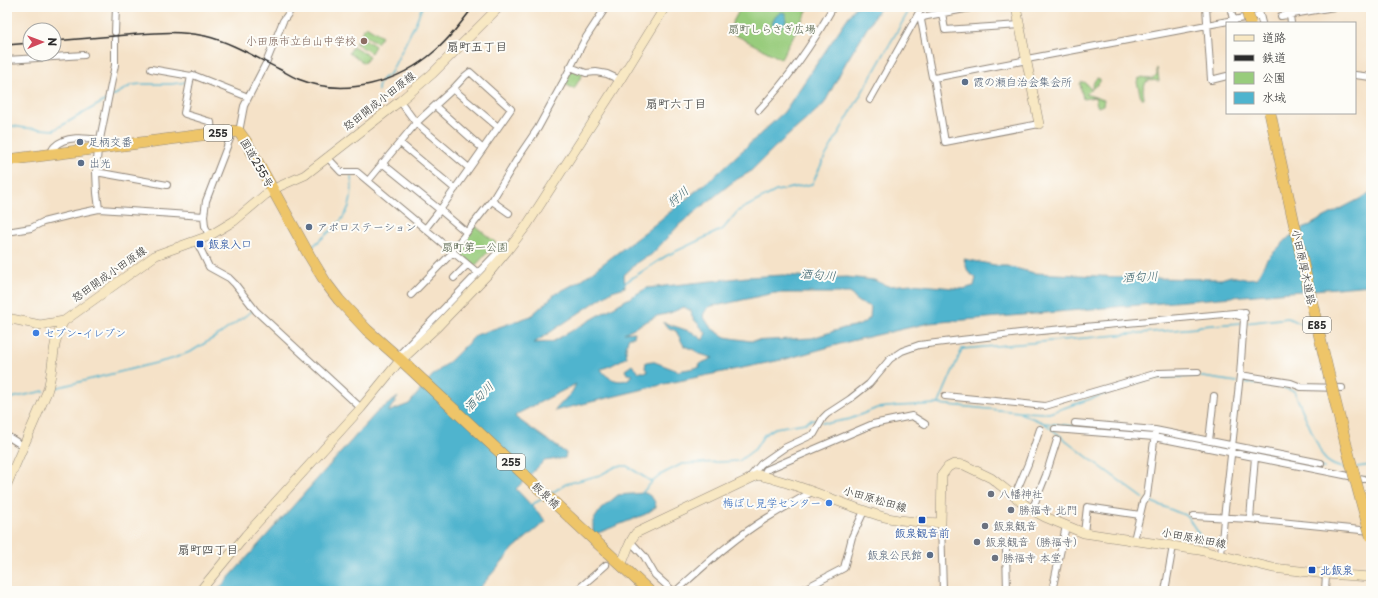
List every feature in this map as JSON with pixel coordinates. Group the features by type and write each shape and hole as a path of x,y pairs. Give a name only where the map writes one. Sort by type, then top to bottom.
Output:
{"highway":[{"path":"1246,7 1250,22"},
{"name":"小田原厚木道路","path":"1270,114 1315,320 1355,480 1371,536"},
{"name":"小田原厚木道路","path":"1276,114 1322,318 1371,512"},
{"name":"国道255号","path":"7,160 50,156 99,144 236,132 247,143 326,283 339,300 358,320 399,358"},
{"name":"飯泉橋","path":"399,358 621,565"},
{"name":"255","path":"621,565 649,591"}],"main road":[{"name":"怒田開成小田原線","path":"64,321 156,255 197,242 209,236 234,221 273,190 305,174 400,101 432,74 499,7"},
{"path":"200,591 246,535 361,408 399,358 437,327 488,274 507,251 527,224 620,80 665,7"},
{"path":"1016,7 1039,124"},
{"path":"7,318 40,325 64,321"},
{"path":"7,484 48,390 51,378 53,353 64,321"},
{"name":"小田原松田線","path":"763,476 885,517 907,522 942,524 942,475 948,467 954,464 964,465 991,478 1032,510 1084,533 1221,554 1273,568 1371,577"},
{"path":"621,565 627,553 630,541 636,533 758,475 763,476"}],"street":[{"path":"115,32 116,7"},
{"path":"209,236 205,226 204,216 206,201 236,132 248,97 266,62 283,21 293,7"},
{"path":"411,295 452,251 492,201 538,128 584,39 606,7"},
{"path":"759,110 779,89 797,66 833,7"},
{"path":"922,7 920,20 932,77 934,78 945,142 1039,124"},
{"path":"920,16 976,7"},
{"path":"1206,7 1211,80 1226,76"},
{"path":"1230,7 1233,22 1256,15 1258,7"},
{"path":"1286,7 1291,22"},
{"path":"1281,16 1334,7"},
{"path":"942,13 945,30 1020,25"},
{"path":"870,100 920,16"},
{"path":"934,78 1027,59 1207,25 1226,23"},
{"path":"99,209 96,172 99,144 115,65 115,39"},
{"path":"7,60 84,56"},
{"path":"570,67 586,73 596,72 608,74 620,80"},
{"path":"150,69 193,75 248,97"},
{"path":"368,181 416,123 453,89 464,76 470,72 511,109 440,210 425,228"},
{"path":"1356,75 1371,77"},
{"path":"192,76 184,114 211,122 212,134"},
{"path":"453,89 498,127"},
{"path":"400,101 416,123 469,168"},
{"path":"435,106 483,149"},
{"path":"400,143 455,189"},
{"path":"327,157 342,172 358,172 478,273"},
{"path":"382,163 466,232"},
{"path":"96,172 167,185"},
{"path":"492,201 509,213"},
{"path":"7,232 31,228 43,222 99,209 204,216"},
{"path":"197,242 209,267 232,281 256,311 361,408"},
{"path":"399,358 501,249 507,251"},
{"path":"454,278 467,265"},
{"path":"746,481 761,464 784,448 814,434 822,421 868,384 890,359 902,351 919,345 1028,332 1246,312"},
{"path":"1221,554 1244,326 1244,317 1240,315 1228,314"},
{"path":"945,396 1045,406 1158,373 1198,372"},
{"path":"1239,376 1291,383 1301,387 1342,388"},
{"path":"1209,441 1214,396"},
{"path":"763,476 766,470 873,424 912,416 925,424"},
{"path":"1075,423 1155,430 1209,441 1255,457 1364,479"},
{"path":"1090,430 1091,424"},
{"path":"1055,428 1154,437 1321,463"},
{"path":"1014,497 1028,464 1040,429"},
{"path":"1134,540 1145,499 1155,430"},
{"path":"7,436 23,446"},
{"path":"1032,510 1046,475 1057,440"},
{"path":"1250,520 1255,457"},
{"path":"630,541 644,556 656,575 675,591 753,527 812,492"},
{"path":"1084,533 1087,506 1140,515"},
{"path":"800,591 844,568 852,537 864,511"},
{"path":"1194,516 1371,531"},
{"path":"942,524 943,591"},
{"path":"1052,591 1066,526"},
{"path":"1165,591 1173,546"},
{"path":"1006,550 1007,591"},
{"path":"576,591 606,565"},
{"path":"1325,591 1326,574"}],"green space":[{"name":"扇町しらさぎ広場","path":"741,7 809,7 781,59 728,31"},
{"path":"366,26 382,36 377,43 361,33"},
{"path":"360,36 375,46 371,53 355,43"},
{"path":"353,46 369,56 364,63 349,53"},
{"path":"571,68 584,71 574,89 565,84"},
{"path":"1157,68 1159,81 1151,80 1146,82 1143,89 1144,98 1141,98 1137,82 1138,79 1143,77 1148,79 1153,78 1157,74"},
{"path":"1097,78 1100,79 1100,82 1086,94 1095,97 1083,99 1080,84 1081,82 1084,82 1091,89 1095,80"},
{"path":"1095,97 1104,100 1103,105 1098,107"},
{"name":"扇町第一公園","path":"475,226 496,243 475,266 456,250"}],"water":[{"name":"酒匂川","path":"855,7 880,7 845,64 824,104 775,147 750,172 734,181 680,224 651,255 639,261 624,275 625,287 612,291 534,343 552,342 647,288 747,277 784,275 823,278 847,277 874,280 888,286 912,284 963,289 974,286 976,278 968,272 964,259 1007,266 1034,273 1142,278 1221,279 1231,276 1245,279 1257,278 1267,259 1289,237 1371,193 1371,285 929,323 851,341 786,359 669,383 554,411 572,392 576,384 517,414 515,417 566,453 565,458 544,461 516,489 546,521 514,548 477,591 217,591 377,412 398,397 388,412 409,404 432,376 450,361 476,335 531,316 555,294 580,281 649,229 718,173 784,112","holes":["774,293 850,293 858,302 871,307 870,318 860,325 844,328 812,338 750,341 725,337 711,328 703,316 706,310 714,305","684,307 691,311 692,317 706,333 703,340 692,332 662,322 669,328 676,331 684,346 700,354 713,358 699,364 700,367 678,371 652,361 646,362 645,368 648,372 639,372 632,365 625,370 627,374 633,375 621,381 611,379 604,373 601,369 627,357 627,342 629,337 634,337 635,332 624,333 657,316 670,313"]},
{"path":"782,12 785,13 786,21 780,28 775,30 772,28 773,21 777,15"},
{"path":"645,493 653,498 656,507 646,514 593,535 593,521 601,509 618,495"}],"waterway":[{"path":"378,91 381,81 390,74 422,7"},
{"path":"623,284 666,256 723,229 738,211 776,191 812,184 825,157 911,7"},
{"path":"111,97 132,85 187,82"},
{"path":"7,125 54,130 106,100"},
{"path":"311,248 343,218 351,201 351,176"},
{"path":"51,389 172,359 192,351 220,334 252,311"},
{"path":"1245,323 1288,318 1304,325"},
{"path":"939,403 962,349 1241,323"},
{"path":"822,422 829,423 850,419 877,408 938,404 1019,412 1049,413 1149,379 1196,376 1237,382"},
{"path":"1241,382 1280,387 1294,391 1322,455 1333,464 1347,468"},
{"path":"7,399 44,391"},
{"path":"1020,413 1044,423 1143,498"},
{"path":"550,494 566,484 600,475 617,466 627,466 652,482 662,474 682,464 739,461 755,449 764,435 775,428 805,423 811,420 819,421"},
{"path":"1044,423 1074,426"},
{"path":"1134,431 1154,433"},
{"path":"1158,434 1230,448"},
{"path":"1234,449 1324,468"},
{"path":"1357,467 1371,465"},
{"path":"1365,477 1371,478"},
{"path":"642,493 652,482"},
{"path":"529,506 544,498"},
{"path":"1147,500 1187,516 1206,545"}],"railway":[{"path":"62,40 156,33 195,34 234,46 298,79 316,85 353,87 388,79 421,62 446,40 473,7"},
{"path":"7,45 22,44"}],"place":[{"name":"小田原市立白山中学校","path":"364,41"},
{"name":"霞の瀬自治会集会所","path":"965,82"},
{"name":"足柄交番","path":"80,142"},
{"name":"出光","path":"81,163"},
{"name":"アポロステーション","path":"309,227"},
{"name":"飯泉入口","path":"200,244"},
{"name":"セブン-イレブン","path":"36,333"},
{"name":"八幡神社","path":"991,494"},
{"name":"梅ぼし見学センター","path":"829,503"},
{"name":"勝福寺 北門","path":"1011,510"},
{"name":"飯泉観音前","path":"922,520"},
{"name":"飯泉観音","path":"985,526"},
{"name":"飯泉観音（勝福寺）","path":"977,542"},
{"name":"飯泉公民館","path":"930,555"},
{"name":"勝福寺 本堂","path":"995,558"},
{"name":"北飯泉","path":"1312,570"}],"district":[{"name":"扇町五丁目","path":"477,47"},
{"name":"扇町六丁目","path":"676,104"},
{"name":"扇町四丁目","path":"208,550"}],"water label":[{"name":"狩川","path":"678,197"}]}
